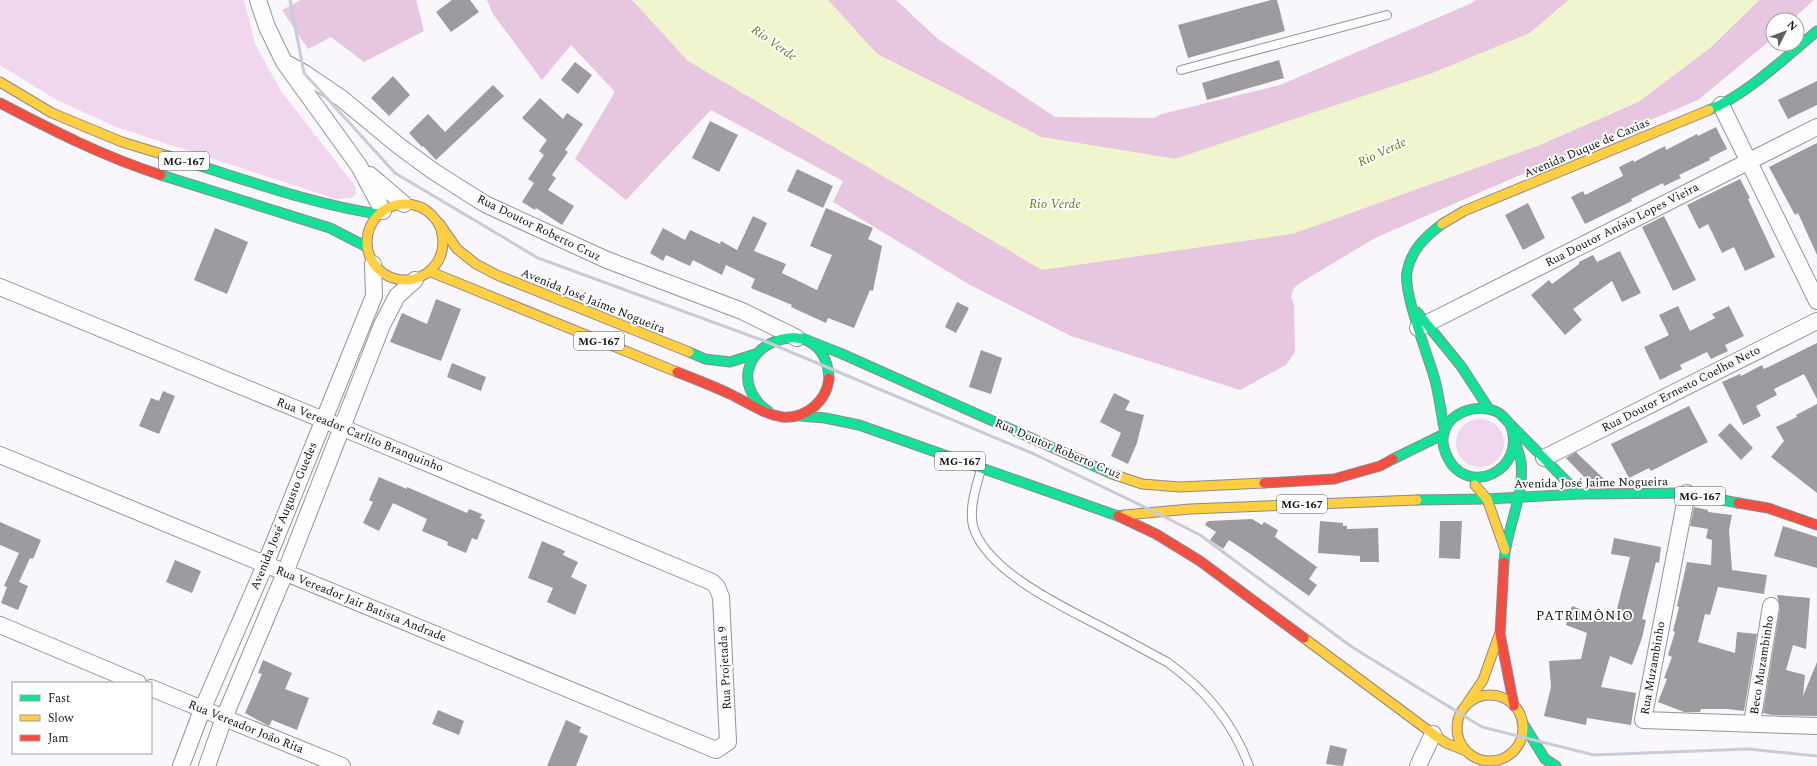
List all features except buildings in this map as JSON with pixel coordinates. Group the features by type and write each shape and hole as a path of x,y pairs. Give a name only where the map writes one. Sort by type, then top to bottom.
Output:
{"main road":[{"name":"Avenida Duque de Caxias","path":"1579,494 1510,424 1506,418 1489,409 1461,366 1423,326 1413,308 1408,290 1407,273 1412,255 1426,236 1445,221 1464,211 1721,105 1769,71 1817,31"},
{"name":"MG-167","path":"0,82 52,113 122,142 313,200 350,210 380,212"},
{"name":"MG-167","path":"0,103 63,136 128,164 330,228 367,247"},
{"path":"410,203 427,210 439,223 444,240 441,258 431,272 416,280 392,278 373,264 367,247 368,229 380,212 393,205 404,204 410,203"},
{"name":"Avenida José Jaime Nogueira","path":"439,223 457,249 476,264 497,275 705,359 730,362 755,354"},
{"name":"Avenida José Jaime Nogueira","path":"431,272 726,392 783,417 800,416 826,418 860,425 981,469 1118,516 1190,509 1385,500 1487,499 1518,496 1579,494 1687,493 1768,508 1817,525"},
{"name":"Avenida Duque de Caxias","path":"1423,326 1435,381 1443,432 1443,453 1453,468 1468,476"},
{"name":"Avenida José Jaime Nogueira","path":"768,411 756,400 749,385 749,369 755,354 767,342 784,336 799,338"},
{"path":"799,338 814,345 823,355 829,368 829,384 823,398 813,409 800,416"},
{"name":"Rua Doutor Roberto Cruz","path":"799,338 847,357 1102,470 1142,484 1180,487 1334,480 1380,466 1443,432"},
{"path":"1443,432 1452,418 1463,411 1476,408 1489,409"},
{"path":"1510,424 1521,461 1522,472 1518,496 1505,550 1500,634 1514,706"},
{"path":"1456,481 1468,476 1485,477 1500,470 1511,457 1515,441"},
{"path":"1468,476 1487,499 1505,550"},
{"name":"Avenida José Jaime Nogueira","path":"1385,500 1422,490"},
{"path":"1118,516 1156,534 1200,561 1442,729 1446,743 1466,751"},
{"path":"1500,634 1483,680 1464,708 1459,717 1457,726 1457,735 1460,744 1466,751 1477,759 1490,761 1500,766"},
{"path":"1464,708 1471,701 1488,695 1497,696 1506,700 1514,706 1519,713 1522,722 1545,759 1556,766"},
{"path":"1442,729 1459,717"},
{"path":"1490,761 1506,757 1513,752 1521,738 1522,722"}],"street":[{"path":"258,0 267,27 284,62 359,166 380,212"},
{"name":"Rua Doutor Roberto Cruz","path":"284,62 304,73 342,98 399,146 433,171 485,204 607,260 742,311 799,338"},
{"path":"1721,105 1817,301"},
{"name":"Rua Doutor Anísio Lopes Vieira","path":"1423,326 1817,127"},
{"path":"359,166 404,204"},
{"name":"Avenida José Augusto Guedes","path":"181,766 202,710 265,565 374,296 373,264"},
{"name":"Avenida José Augusto Guedes","path":"207,766 224,718 285,573 385,319 397,296 416,280"},
{"name":"Rua Vereador Carlito Branquinho","path":"0,287 705,579 712,582 717,587"},
{"name":"Rua Doutor Ernesto Coelho Neto","path":"1544,458 1817,321"},
{"name":"Rua Vereador Jair Batista Andrade","path":"0,455 716,750 723,747"},
{"name":"Rua Muzambinho","path":"1687,493 1643,720 1817,726"},
{"name":"Rua Projetada 9","path":"717,587 721,597 728,742 723,747"},
{"name":"Beco Muzambinho","path":"1752,723 1771,606"},
{"path":"0,625 136,682"},
{"name":"Rua Vereador João Rita","path":"152,688 342,766"},
{"path":"1418,766 1442,729"}],"lane":[{"path":"1182,70 1387,15"},
{"path":"981,469 972,504 972,515 976,536 987,552 1036,593 1167,662 1184,674 1208,697 1225,718 1235,735 1249,766"}],"shaded area":[{"path":"0,0 244,0 255,44 281,91 355,186 356,194 351,198 336,199 116,127 55,99 0,65"},
{"path":"301,0 416,0 424,31 364,62 331,37 308,49 282,10"},
{"path":"487,0 632,0 643,11 1292,234 1539,145 1638,102 1711,47 1759,0 1814,0 1801,12 1765,12 1765,45 1698,100 1375,238 1300,283 1294,288 1291,296 1294,305 1295,352 1286,365 1240,390 1071,336 970,285 833,202 843,181 711,110 626,200 575,159 615,92 571,45 542,80 493,14"},
{"path":"828,0 896,0 938,39 1055,117 1154,118 1162,114 1280,85 1476,0 1569,0 1530,33 1433,73 1175,159 1041,137 877,54"},
{"path":"1480,419 1489,421 1497,426 1502,434 1504,443 1502,452 1497,460 1489,465 1480,467 1471,465 1463,460 1458,452 1456,443 1458,434 1463,426 1471,421"}],"water":[{"name":"Rio Verde","path":"632,0 828,0 877,54 1041,137 1175,159 1433,73 1530,33 1569,0 1759,0 1711,47 1638,102 1540,145 1292,234 1042,270 688,61"}],"railway":[{"path":"290,0 304,73 395,173 538,258 767,342 1034,454 1157,513 1200,535 1352,647 1482,727 1594,755 1748,749 1817,756"}],"traffic: fast":[{"path":"1709,110 1737,95 1751,85 1817,31"},
{"path":"168,156 299,197 378,214"},
{"path":"161,175 330,228 367,247"},
{"path":"1442,224 1430,234 1415,251 1409,264 1407,282 1412,309 1435,380 1444,428"},
{"path":"1417,312 1461,366 1489,409"},
{"path":"768,411 757,401 748,382 750,364 760,350 776,341 793,338 810,342 823,355 829,378"},
{"path":"802,338 840,353 1112,474"},
{"path":"689,352 705,359 730,362 755,354"},
{"path":"1510,424 1513,441 1511,455 1503,466 1492,474 1480,477 1467,475 1455,468 1446,454 1443,444 1443,436 1447,425 1452,419 1459,414 1475,409 1484,408 1492,410 1499,413 1502,416 1579,494"},
{"path":"800,416 825,418 859,425 1118,516 1125,515"},
{"path":"1393,459 1442,435"},
{"path":"1504,562 1505,550 1518,500 1522,475 1521,459 1515,441"},
{"path":"1417,500 1487,499 1579,494 1687,493 1738,503"},
{"path":"1522,722 1545,759 1556,766"}],"traffic: slow":[{"path":"0,82 52,113 122,142 168,156"},
{"path":"1442,224 1464,211 1709,110"},
{"path":"398,204 412,204 426,210 437,221 443,235 443,242 443,249 440,257 432,269 426,274 412,280 398,280 384,274 373,263 367,249 367,235 373,221 384,210 398,204"},
{"path":"439,223 457,249 476,264 497,275 689,352"},
{"path":"431,272 677,372"},
{"path":"1112,474 1142,484 1180,487 1264,483"},
{"path":"1475,485 1487,499 1505,550"},
{"path":"1125,515 1190,509 1417,500"},
{"path":"1466,705 1483,680 1499,635"},
{"path":"1304,638 1433,734 1446,743 1466,751"},
{"path":"1490,695 1503,698 1513,705 1520,715 1523,728 1520,741 1513,751 1503,758 1490,761 1477,758 1467,751 1460,741 1457,728 1460,715 1467,705 1477,698 1490,695"}],"traffic: jam":[{"path":"0,103 59,133 119,160 161,175"},
{"path":"677,372 724,391 770,414 783,417 800,415 808,411 820,401 829,378"},
{"path":"1264,483 1334,479 1380,466 1393,459"},
{"path":"1738,503 1768,508 1817,525"},
{"path":"1118,516 1156,534 1200,561 1304,638"},
{"path":"1504,562 1500,634 1514,706"}],"district":[{"name":"PATRIMÔNIO","path":"1585,616"}]}
